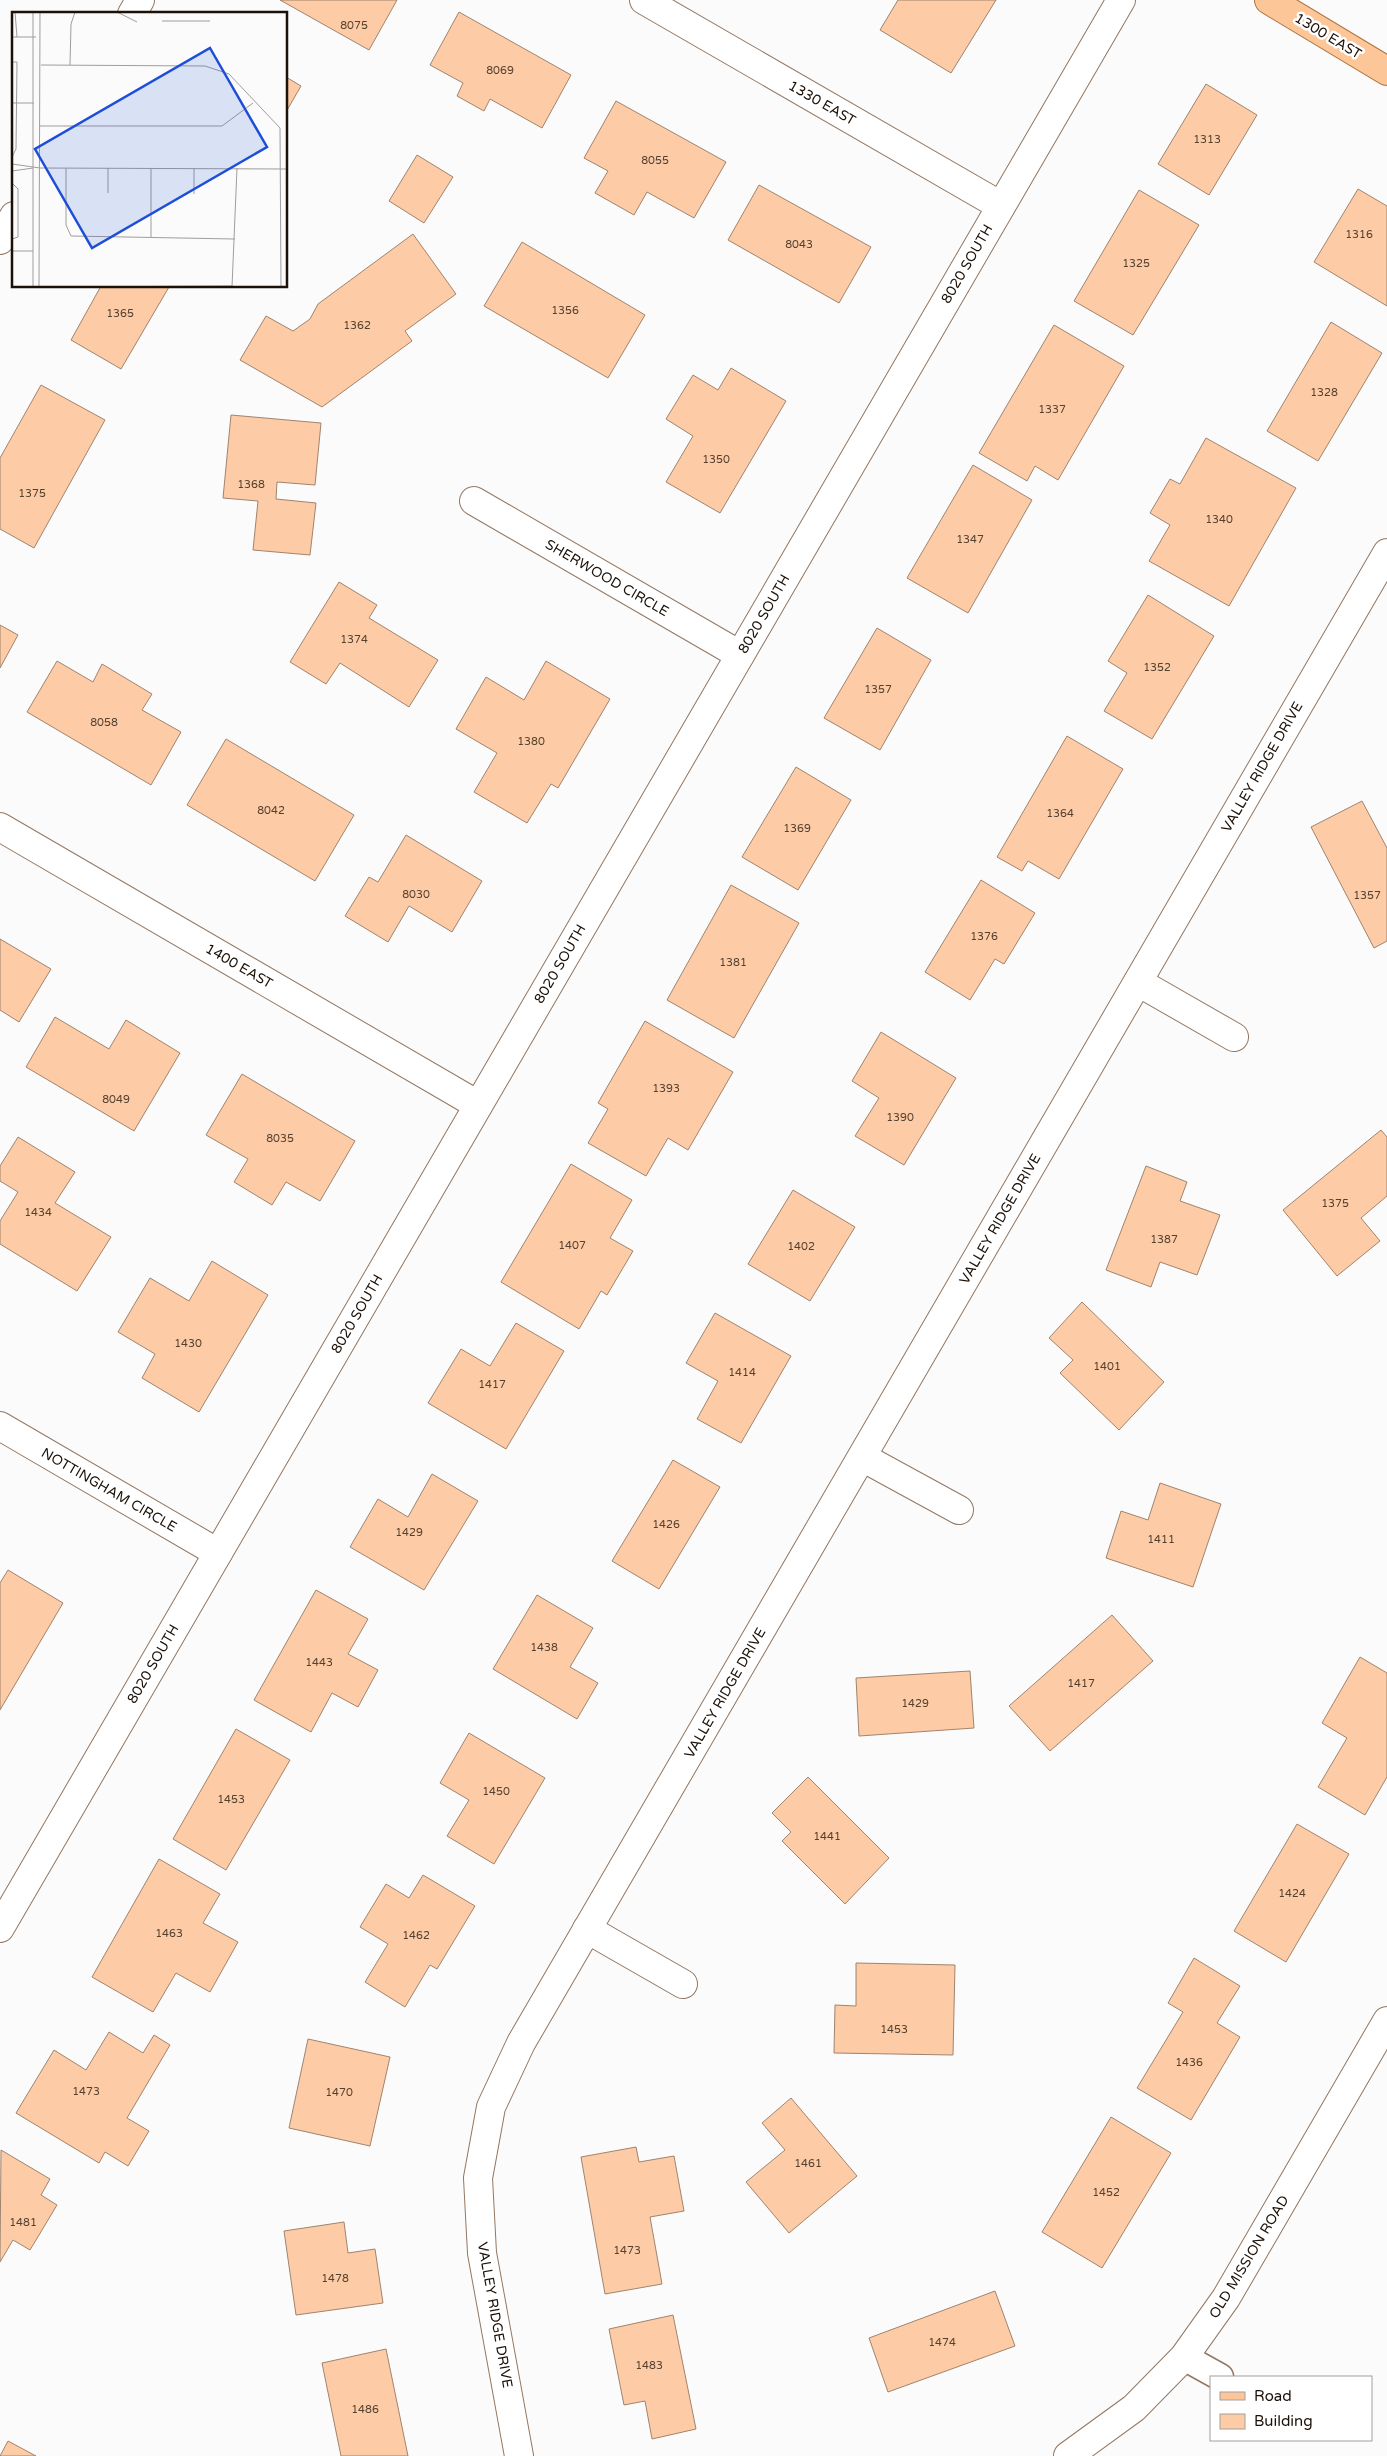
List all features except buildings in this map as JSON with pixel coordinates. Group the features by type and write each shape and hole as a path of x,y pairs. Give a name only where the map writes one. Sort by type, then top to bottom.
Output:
{"main road":[{"name":"1300 EAST","path":"1269,0 1387,71"}],"street":[{"path":"133,12 140,0"},
{"name":"1330 EAST","path":"644,0 1001,206"},
{"name":"8020 SOUTH","path":"0,1928 1120,0"},
{"path":"0,240 12,219"},
{"name":"SHERWOOD CIRCLE","path":"474,501 740,655"},
{"name":"VALLEY RIDGE DRIVE","path":"519,2456 482,2253 478,2178 491,2107 521,2043 1387,553"},
{"name":"1400 EAST","path":"0,827 478,1105"},
{"path":"1138,982 1234,1037"},
{"name":"NOTTINGHAM CIRCLE","path":"0,1426 218,1553"},
{"path":"862,1457 959,1510"},
{"path":"587,1929 683,1984"},
{"name":"OLD MISSION ROAD","path":"1068,2456 1134,2408 1184,2357 1226,2298 1387,2021"}],"lane":[{"path":"1184,2357 1218,2376"}]}
